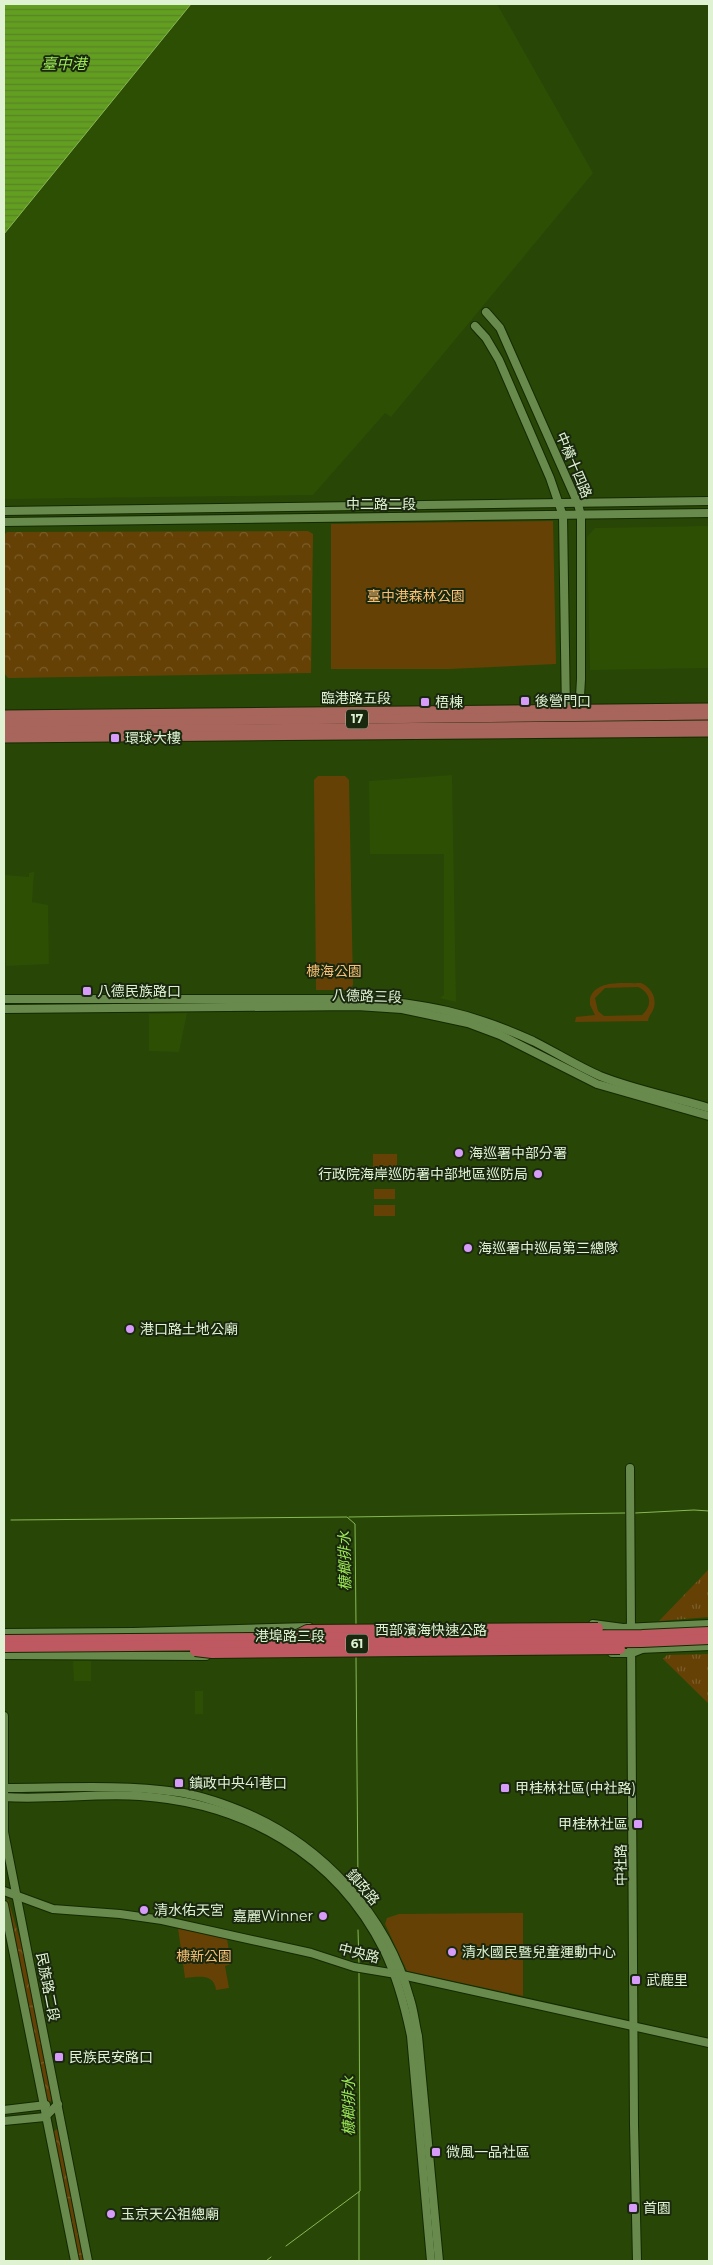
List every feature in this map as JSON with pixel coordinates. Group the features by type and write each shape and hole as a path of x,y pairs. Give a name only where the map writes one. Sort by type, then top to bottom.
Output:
{"highway":[{"path":"291,1638 307,1630 598,1628"},
{"name":"西部濱海快速公路","path":"4,1640 642,1635 709,1632"},
{"name":"西部濱海快速公路","path":"4,1648 642,1642 709,1639"},
{"path":"147,1646 212,1653 620,1650"}],"main road":[{"name":"臨港路五段","path":"579,722 709,708"},
{"name":"臨港路五段","path":"4,715 566,722 709,715"},
{"name":"臨港路五段","path":"4,731 566,722"},
{"name":"臨港路五段","path":"4,738 566,722"},
{"name":"臨港路五段","path":"579,722 709,732"},
{"name":"臨港路五段","path":"4,723 579,722 709,725"}],"street":[{"name":"中橫十四路","path":"486,312 500,328 582,516 579,722"},
{"name":"中橫十四路","path":"475,326 486,338 499,360 560,504 563,516 566,722"},
{"name":"中二路二段","path":"4,511 709,501"},
{"name":"中二路二段","path":"4,522 709,513"},
{"name":"八德路三段","path":"4,999 412,1003 452,1011 479,1019 535,1042 599,1080 709,1116"},
{"name":"八德路三段","path":"4,1009 357,1002"},
{"name":"八德路三段","path":"599,1080 709,1108"},
{"name":"中社路","path":"630,1468 627,1628 632,1650 637,2261"},
{"name":"港埠路三段","path":"598,1628 709,1624"},
{"name":"港埠路三段","path":"4,1633 351,1630 598,1632 627,1628"},
{"name":"港埠路三段","path":"4,1655 88,1654 135,1650 361,1652 632,1650 709,1646"},
{"name":"港埠路三段","path":"620,1650 632,1650"},
{"name":"民族路二段","path":"4,1716 4,1832 88,2261"},
{"name":"鎮政路","path":"4,1788 138,1788 177,1792 215,1801 260,1818 305,1846 328,1865 354,1892 382,1933 410,2000 418,2036 438,2261"},
{"name":"鎮政路","path":"4,1797 138,1796 176,1800 212,1807 252,1822 301,1852 348,1896 376,1936 398,1974 411,2036 432,2261"},
{"name":"中央路","path":"4,1891 53,1909 120,1914 162,1920 311,1953 354,1967 398,1974 709,2043"},
{"name":"民族路二段","path":"4,1905 75,2261"},
{"path":"4,2110 58,2104"},
{"path":"4,2121 45,2117 58,2104"}],"shaded area":[{"path":"191,4 497,4 593,173 391,417 385,413 313,495 4,499 4,234"},
{"path":"709,526 709,668 590,670 587,537 595,528"},
{"path":"452,775 456,1002 440,998 444,995 444,854 370,854 369,781"},
{"path":"34,872 32,902 48,905 49,964 6,966 5,875 29,877 29,873"},
{"path":"187,1013 179,1052 149,1051 149,1014"},
{"path":"73,1661 91,1661 91,1681 74,1681"},
{"path":"195,1691 203,1691 203,1714 195,1714"}],"green space":[{"name":"臺中港森林公園","path":"553,521 556,664 450,669 331,669 331,524"},
{"path":"308,531 313,534 311,673 8,678 4,673 4,535 7,532"},
{"name":"槺海公園","path":"318,776 345,776 349,780 353,985 349,990 316,990 314,780"},
{"path":"641,983 651,990 655,1002 648,1021 575,1022 576,1017 595,1015 590,1005 590,998 599,988 612,984","holes":["638,987 646,992 649,999 648,1007 642,1015 604,1016 598,1011 595,998 605,988"]},
{"path":"373,1154 397,1154 397,1168 373,1168"},
{"path":"374,1189 395,1189 395,1199 374,1199"},
{"path":"374,1205 395,1205 395,1216 374,1216"},
{"path":"709,1569 709,1617 659,1621"},
{"path":"709,1654 709,1704 663,1659 667,1655"},
{"path":"8,1899 22,1947 52,2099 50,2102 47,2101 42,2087"},
{"path":"523,1913 523,1996 407,1971 385,1924 387,1918 399,1914"},
{"name":"槺新公園","path":"178,1928 227,1939 231,1964 225,1966 229,1988 216,1990 212,1981 205,1977 185,1978"},
{"path":"57,2129 60,2135 84,2261 78,2261 53,2132"}],"water":[{"name":"臺中港","path":"4,4 191,4 4,234"}],"waterway":[{"path":"635,1513 709,1511"},
{"path":"349,1517 625,1513"},
{"name":"槺榔排水","path":"11,1520 347,1517 355,1524 356,1625"},
{"name":"槺榔排水","path":"356,1657 358,1883"},
{"name":"槺榔排水","path":"358,1930 359,1965"},
{"name":"槺榔排水","path":"286,2246 360,2191 359,1971"},
{"path":"359,2192 359,2261"},
{"name":"槺榔排水","path":"266,2261 271,2257"}],"place":[{"name":"後營門口","path":"525,701"},
{"name":"梧棟","path":"425,702"},
{"name":"環球大樓","path":"115,738"},
{"name":"八德民族路口","path":"87,991"},
{"name":"海巡署中部分署","path":"459,1153"},
{"name":"行政院海岸巡防署中部地區巡防局","path":"538,1174"},
{"name":"海巡署中巡局第三總隊","path":"468,1248"},
{"name":"港口路土地公廟","path":"130,1329"},
{"name":"鎮政中央41巷口","path":"179,1783"},
{"name":"甲桂林社區(中社路)","path":"505,1788"},
{"name":"甲桂林社區","path":"638,1824"},
{"name":"清水佑天宮","path":"144,1910"},
{"name":"嘉麗Winner","path":"323,1916"},
{"name":"清水國民暨兒童運動中心","path":"452,1952"},
{"name":"武鹿里","path":"636,1980"},
{"name":"民族民安路口","path":"59,2057"},
{"name":"微風一品社區","path":"436,2152"},
{"name":"首園","path":"633,2208"},
{"name":"玉京天公祖總廟","path":"111,2214"}]}
